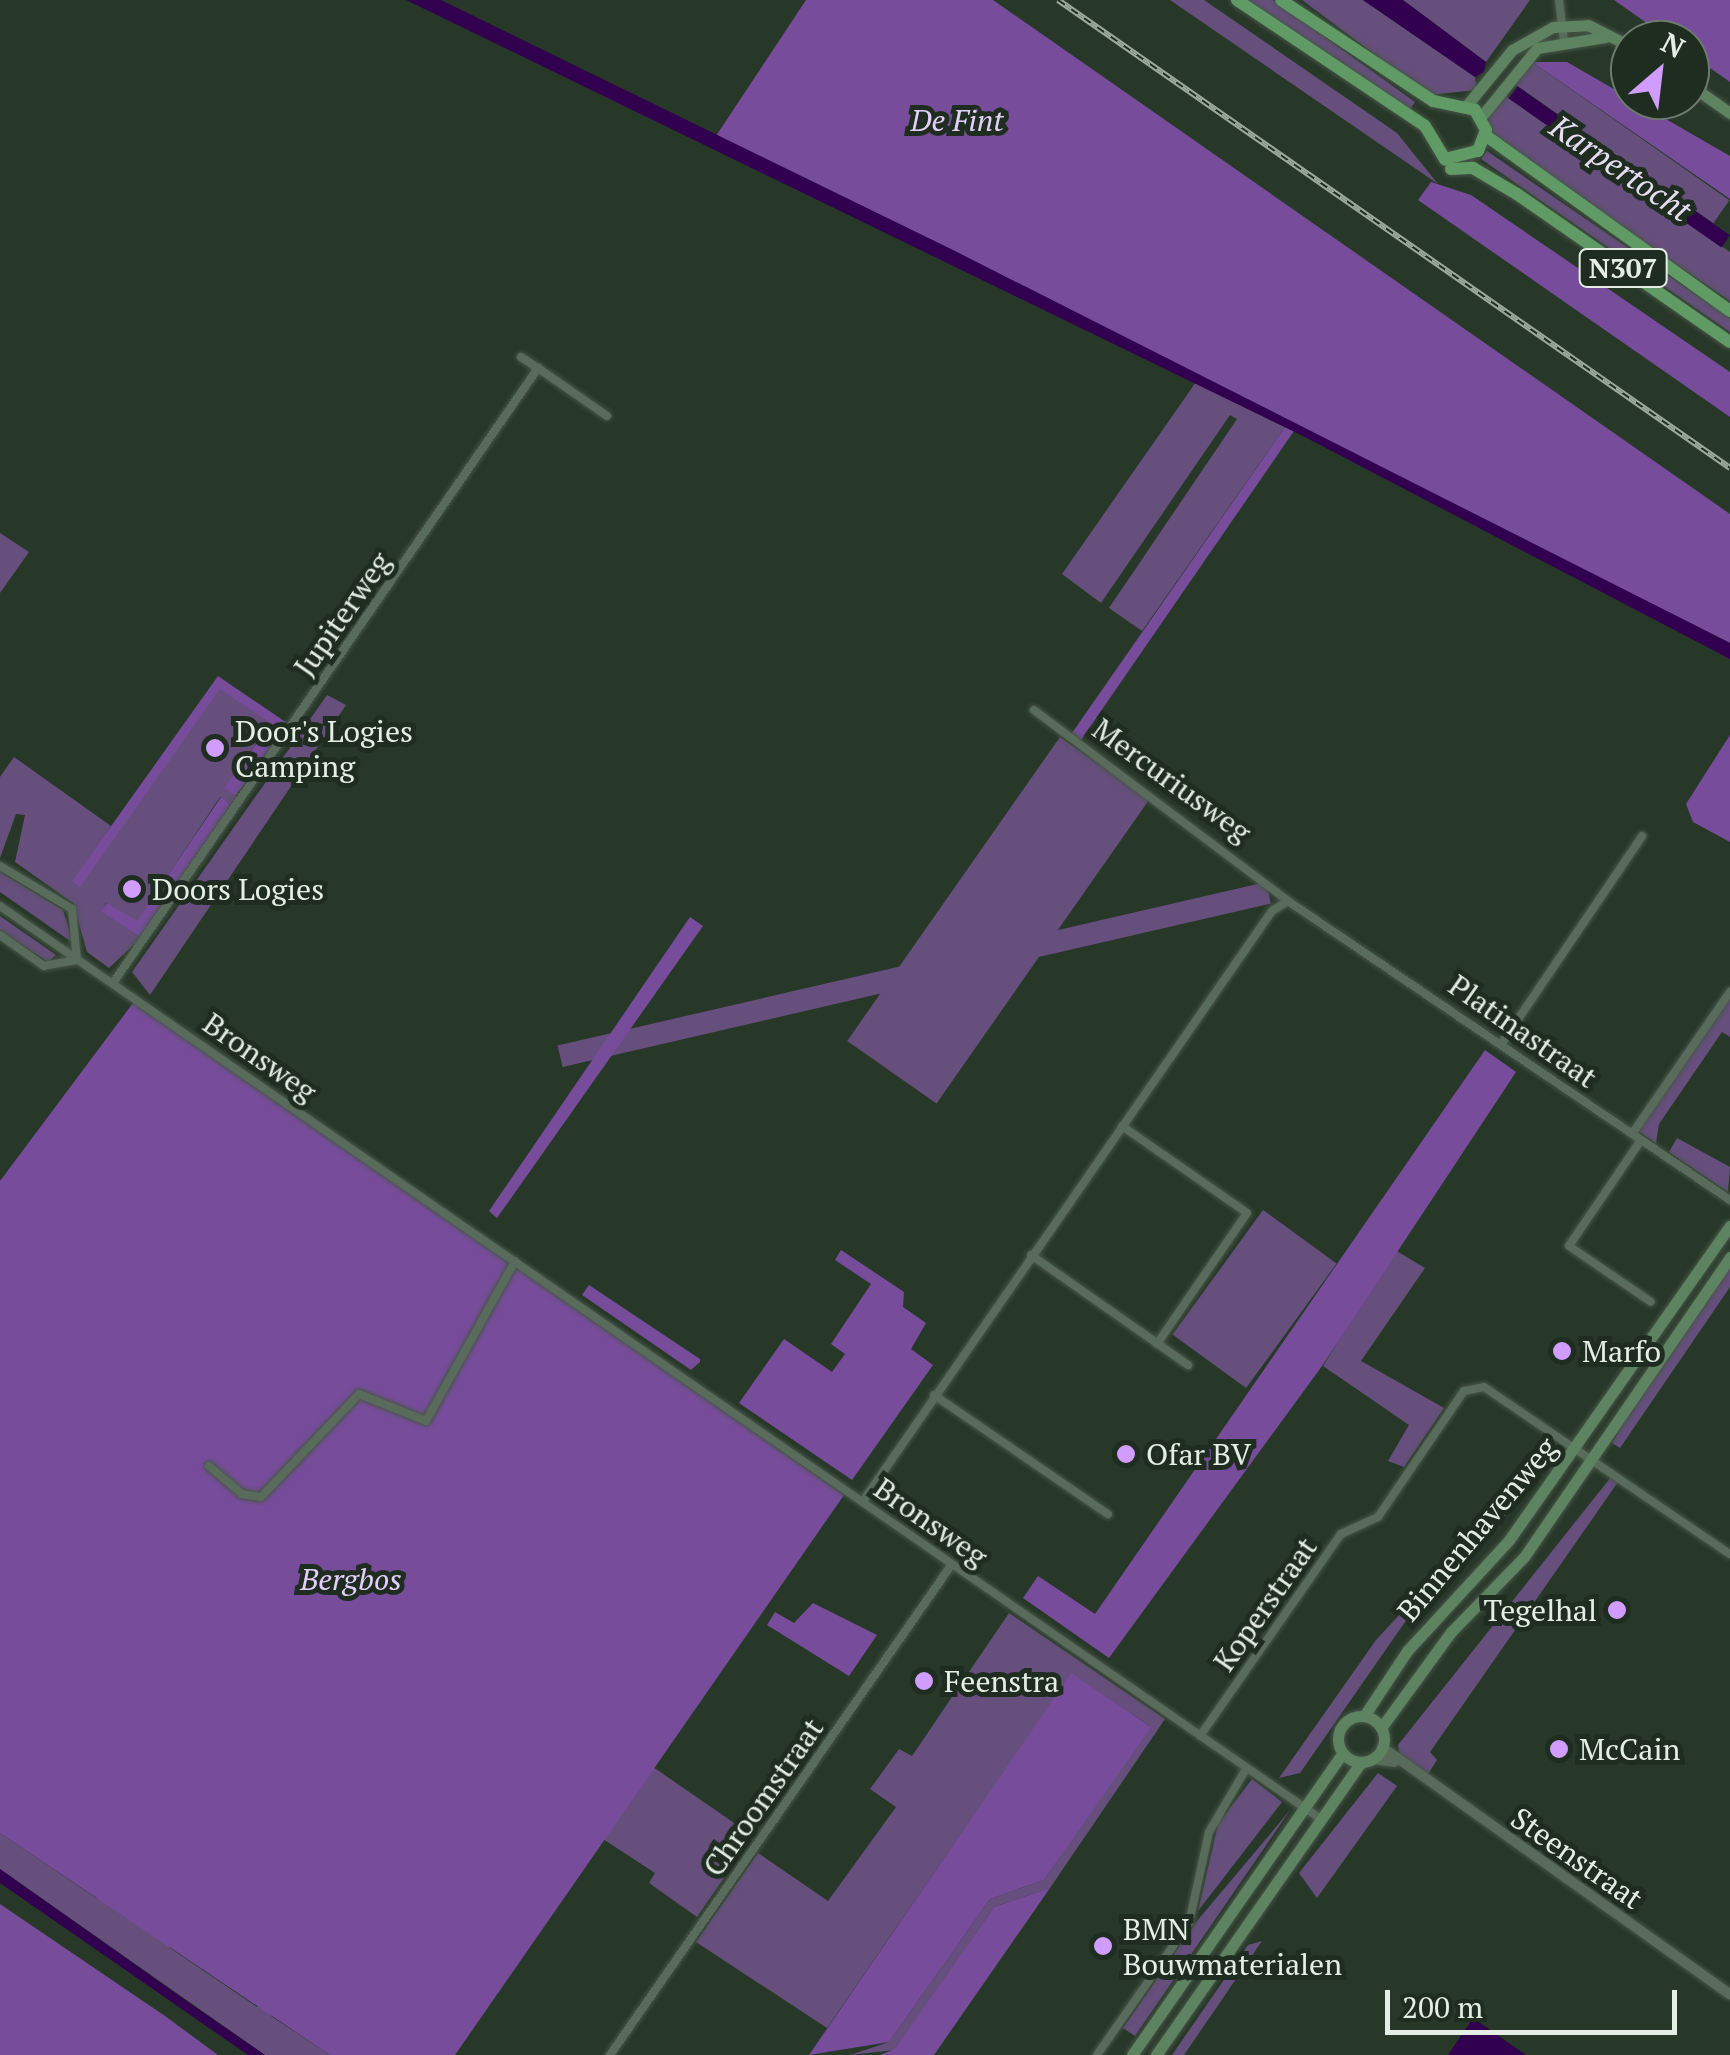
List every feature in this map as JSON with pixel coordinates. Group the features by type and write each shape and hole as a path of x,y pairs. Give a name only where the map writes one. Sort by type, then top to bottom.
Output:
{"main road":[{"name":"N307","path":"1237,0 1427,133 1435,162 1463,164 1517,194 1730,342"},
{"name":"N307","path":"1281,0 1390,76 1455,108 1481,116"},
{"path":"1427,133 1515,48 1562,24 1610,39"},
{"path":"1463,164 1484,139 1481,116 1522,58 1564,38 1605,37"},
{"name":"N307","path":"1455,108 1484,139 1730,311"},
{"name":"Binnenhavenweg","path":"1364,1716 1577,1448 1730,1226"},
{"name":"Binnenhavenweg","path":"1381,1728 1452,1632 1524,1556 1730,1257"},
{"path":"1132,2055 1343,1753 1342,1727 1364,1716 1381,1728 1382,1747 1367,1760 1321,1819 1156,2055"},
{"path":"1343,1753 1367,1760"}],"street":[{"path":"1559,0 1564,38"},
{"path":"522,357 607,416"},
{"name":"Jupiterweg","path":"113,983 538,368"},
{"name":"Mercuriusweg","path":"1034,710 1282,889"},
{"path":"1502,1043 1642,836"},
{"path":"0,866 72,910 77,960"},
{"name":"Platinastraat","path":"1282,889 1288,901 1730,1200"},
{"path":"862,1501 1272,911 1288,901"},
{"name":"Bronsweg","path":"0,906 1321,1819"},
{"name":"Bronsweg","path":"0,935 44,966 77,960"},
{"path":"1632,1134 1730,992"},
{"path":"1122,1126 1247,1213 1158,1344"},
{"path":"1640,1140 1569,1246 1651,1302"},
{"path":"1032,1255 1188,1366"},
{"path":"209,1466 242,1494 261,1496 360,1394 426,1422 515,1261"},
{"name":"Koperstraat","path":"1200,1736 1341,1534 1370,1527 1464,1390 1484,1387 1730,1554"},
{"path":"934,1395 1108,1514"},
{"name":"Chroomstraat","path":"610,2055 952,1564"},
{"name":"Steenstraat","path":"1382,1747 1395,1762 1730,1994"},
{"name":"Steenstraat","path":"1367,1760 1395,1762"},
{"path":"1097,2055 1189,1923 1208,1832 1246,1768"}],"shaded area":[{"path":"1170,0 1204,0 1397,133 1438,184"},
{"path":"1247,0 1273,0 1415,102 1409,111"},
{"path":"1302,0 1363,0 1475,77 1477,90 1429,95"},
{"path":"1403,0 1530,0 1486,62"},
{"path":"1532,62 1729,200 1713,223 1516,85"},
{"path":"1501,84 1507,97 1730,252 1730,301 1497,142 1487,117"},
{"path":"1487,151 1730,318 1730,332 1481,159"},
{"path":"1196,382 1285,427 1142,631 1109,608 1237,419 1230,415 1101,603 1062,574"},
{"path":"0,533 29,552 0,593"},
{"path":"220,688 282,731 273,744 261,736 227,788 237,797 231,805 220,797 137,922 106,903 102,911 141,938 109,968 87,952 73,903 15,862 25,815 16,814 0,858 0,777 14,757 111,826 73,881 80,886"},
{"path":"327,695 346,705 150,995 132,972"},
{"path":"1060,737 1149,800 936,1103 847,1041"},
{"path":"0,872 63,910 73,943 0,892"},
{"path":"1266,882 1271,903 563,1067 558,1046"},
{"path":"0,916 56,955 48,962 0,930"},
{"path":"1730,999 1730,1037 1722,1032 1659,1124 1656,1143 1638,1131"},
{"path":"1677,1138 1730,1167 1728,1192 1669,1152"},
{"path":"1263,1210 1337,1263 1246,1388 1172,1335"},
{"path":"1395,1250 1425,1268 1361,1361 1444,1408 1404,1467 1388,1461 1409,1425 1323,1366"},
{"path":"1730,1266 1730,1287 1620,1448 1612,1443 1623,1424"},
{"path":"683,1390 699,1401 271,2016 330,2055 265,2055 0,1869 0,1833 96,1898 142,1910 287,1627 161,1541 33,1670 28,1648 155,1522 60,1456 44,1466 46,1449 80,1453 254,1570 371,1404 382,1409 268,1578 308,1604 333,1604 462,1705 597,1512 535,1473 413,1423 434,1417 520,1452 603,1501","holes":["298,1624 448,1728 257,2007 170,1948 153,1914"]},
{"path":"1552,1438 1556,1445 1511,1509 1405,1622 1300,1773 1279,1778 1376,1640 1515,1490"},
{"path":"1611,1477 1618,1482 1430,1752 1437,1760 1427,1776 1400,1757 1398,1745"},
{"path":"1009,1613 1165,1719 1050,1888 994,1907 895,2050 850,2055 889,2042 990,1899 1044,1880 1150,1726 1071,1674 827,2028 696,1942 758,1853 828,1901 896,1807 870,1789 899,1749 912,1756"},
{"path":"653,1767 753,1836 697,1917 649,1883 655,1873 603,1839"},
{"path":"1378,1773 1397,1786 1317,1898 1299,1873"},
{"path":"1252,1779 1282,1802 1198,1911 1218,1824"},
{"path":"1291,1809 1135,2036 1123,2028 1197,1921"},
{"path":"1262,1941 1184,2055 1172,2055 1248,1945"}],"green space":[{"name":"De Fint","path":"806,0 993,0 1730,514 1730,643 716,136"},
{"path":"1614,0 1730,0 1730,82 1710,68 1710,20 1642,20"},
{"path":"1532,62 1567,62 1610,87 1610,116"},
{"path":"1616,120 1668,120 1730,156 1730,199"},
{"path":"1431,182 1471,195 1730,372 1730,417 1418,200"},
{"path":"1285,427 1294,431 1081,740 1072,733"},
{"path":"218,676 287,723 282,731 220,689 80,887 72,881"},
{"path":"1730,735 1730,842 1693,822 1686,804"},
{"path":"262,736 273,744 236,796 224,788"},
{"path":"221,797 231,805 141,938 101,911 107,903 137,921"},
{"path":"690,917 703,926 497,1218 489,1211"},
{"name":"Bergbos","path":"136,999 844,1495 455,2055 330,2055 0,1833 0,1181"},
{"path":"1485,1050 1516,1072 1322,1366 1109,1658 1023,1598 1038,1576 1095,1614"},
{"path":"841,1250 904,1292 903,1307 926,1323 911,1349 933,1365 852,1480 739,1403 784,1339 832,1372 845,1354 831,1344 871,1284 835,1260"},
{"path":"589,1285 700,1362 691,1370 582,1295"},
{"path":"813,1603 877,1635 849,1676 767,1625 775,1612 794,1623"},
{"path":"1071,1673 1151,1727 1044,1880 990,1899 889,2042 809,2055"},
{"path":"1050,1888 934,2055 880,2055 895,2049 994,1907"},
{"path":"0,1904 165,2016 218,2055 0,2055"}],"water":[{"path":"406,0 441,0 953,250 1730,643 1730,659 1303,436"},
{"path":"1363,0 1403,0 1486,62 1484,72 1475,77"},
{"name":"Karpertocht","path":"1517,86 1730,235 1721,247 1508,98"},
{"path":"0,1869 265,2055 248,2055 0,1883"},
{"path":"1473,2018 1526,2055 1448,2055"}],"railway":[{"path":"1058,0 1730,468"}],"place":[{"name":"Door's Logies Camping","path":"215,748"},
{"name":"Doors Logies","path":"132,889"},
{"name":"Marfo","path":"1562,1351"},
{"name":"Ofar BV","path":"1126,1454"},
{"name":"Tegelhal","path":"1617,1610"},
{"name":"Feenstra","path":"924,1681"},
{"name":"McCain","path":"1559,1749"},
{"name":"BMN Bouwmaterialen","path":"1103,1946"}]}
